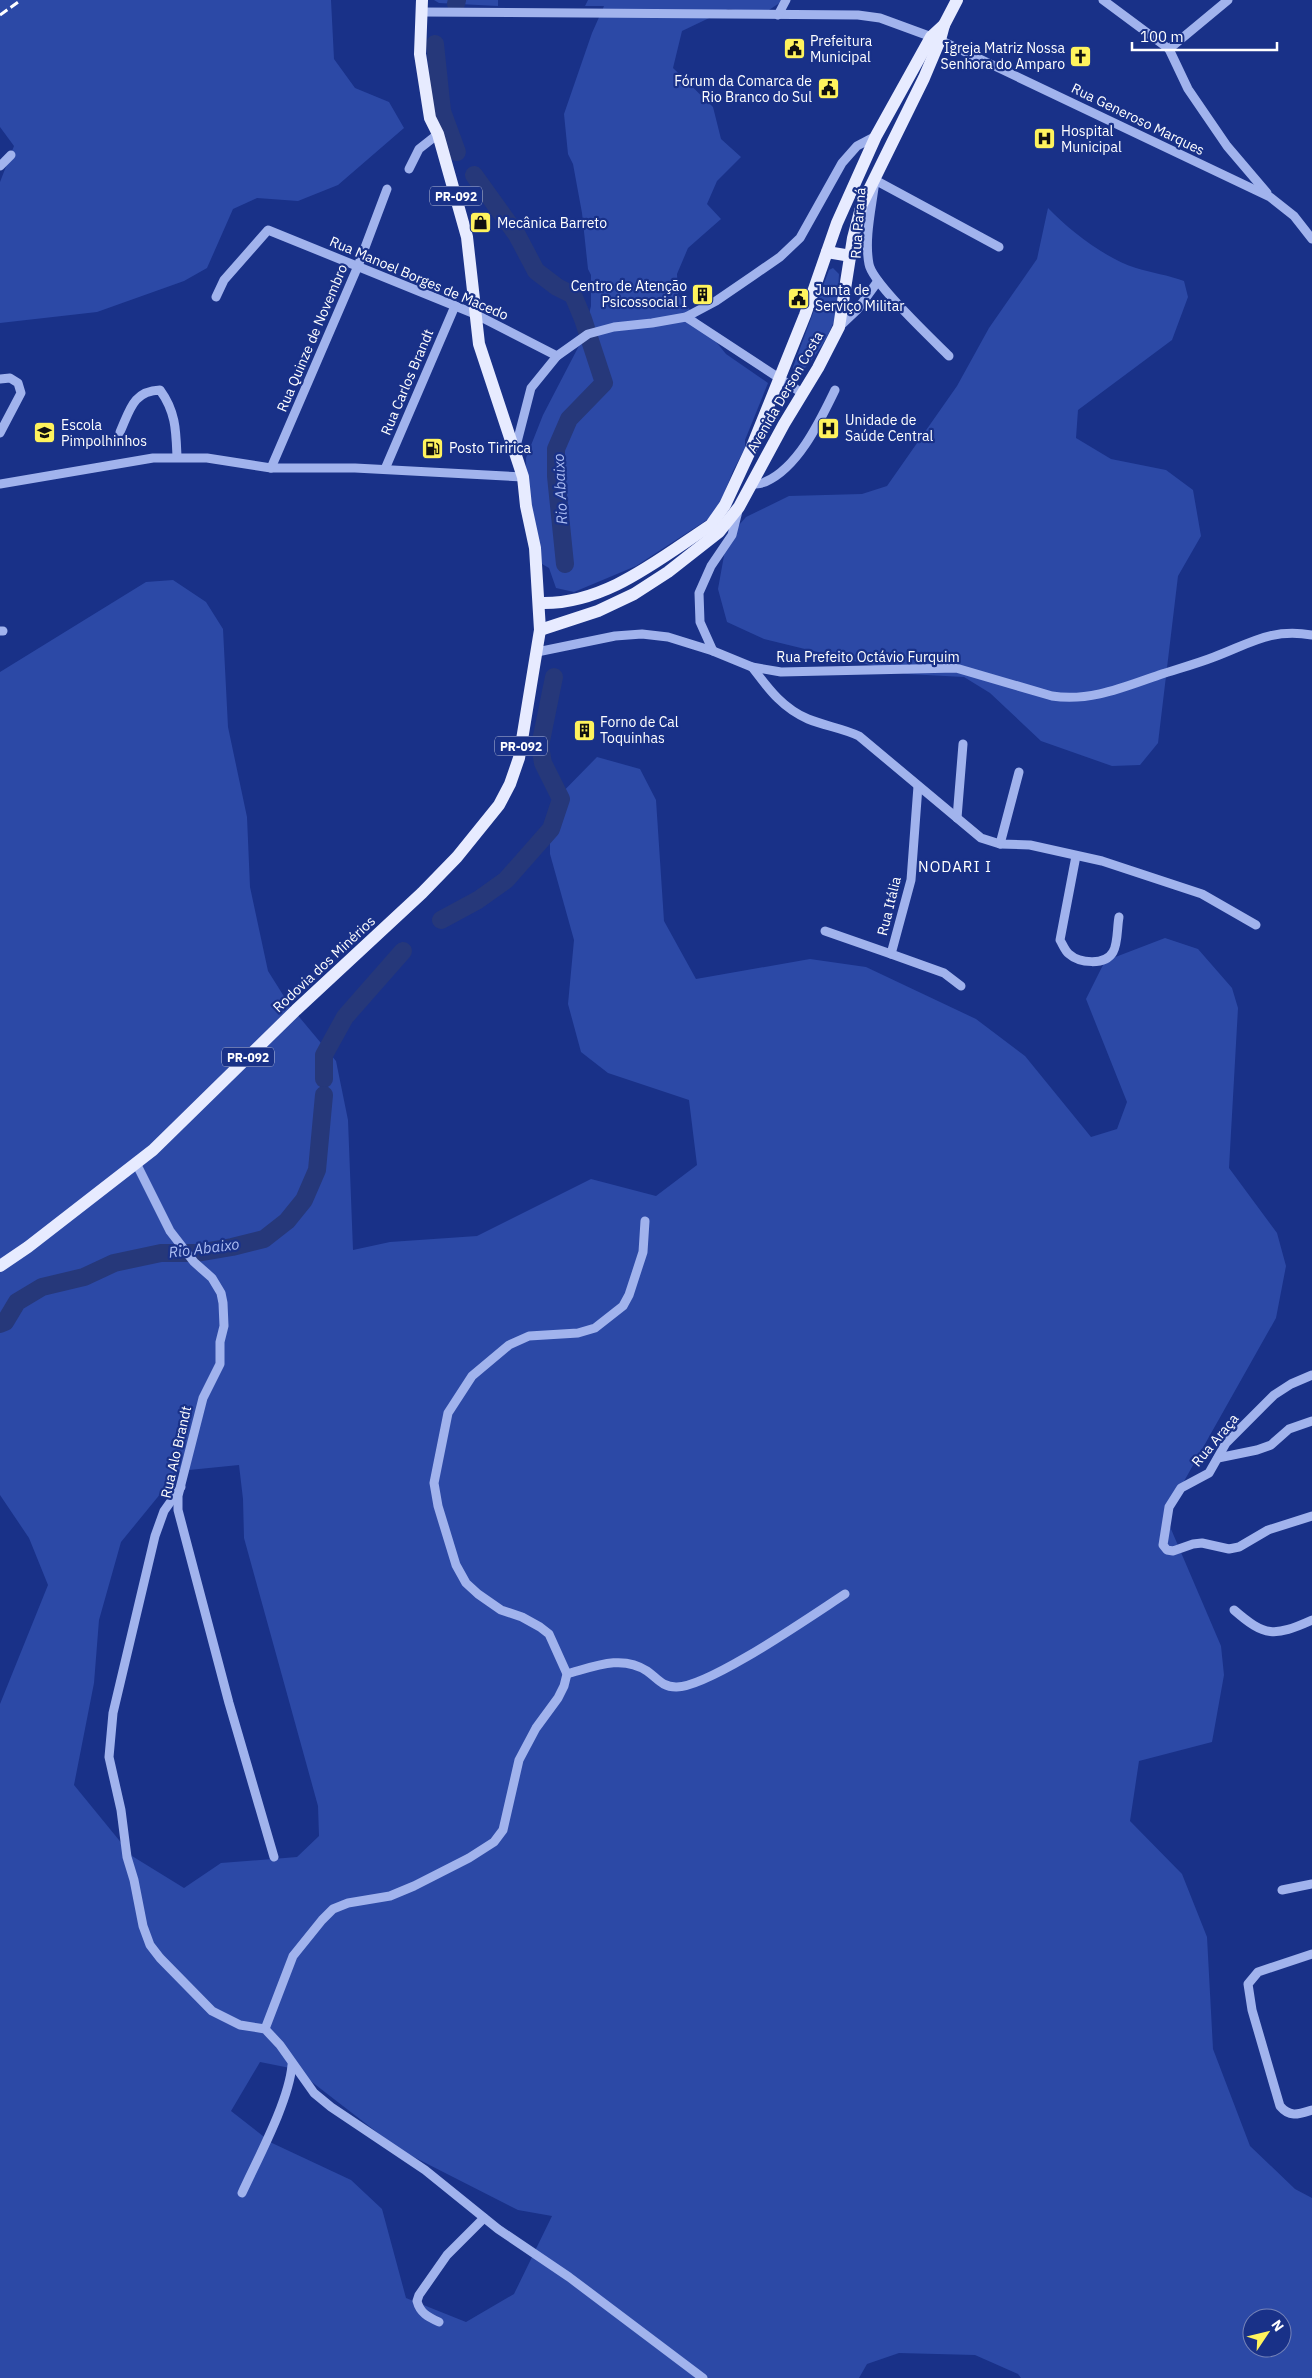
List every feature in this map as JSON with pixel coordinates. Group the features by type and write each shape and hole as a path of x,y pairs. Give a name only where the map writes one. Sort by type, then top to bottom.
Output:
{"main road":[{"path":"936,39 957,0"},
{"name":"PR-092","path":"421,6 420,54 430,118 438,134 467,237 479,344 514,454 523,476 526,506 535,548 540,603"},
{"name":"Avenida Derson Costa","path":"540,603 557,603 607,590 711,525 725,505 779,379 837,223 876,136 936,39"},
{"name":"Avenida Derson Costa","path":"540,630 598,611 634,594 668,572 720,532 738,507 818,368 839,327 853,238 862,204 875,180 936,39"},
{"path":"827,252 851,256"},
{"name":"Rodovia dos Minérios","path":"0,1266 28,1247 153,1150 296,1010 422,893 480,829 499,805 510,784 518,758 537,652 540,630 540,603"}],"street":[{"path":"778,15 786,0"},
{"path":"1103,0 1169,49 1194,97 1227,146 1270,197"},
{"path":"1169,49 1228,0"},
{"name":"Rua Generoso Marques","path":"421,6 880,18 936,39 1270,197 1294,216 1312,239"},
{"path":"409,169 419,149 438,134"},
{"path":"514,454 531,388 558,356 588,334 614,327 652,324 686,317 716,301 780,257 800,238 842,163 857,146 876,136"},
{"path":"0,166 11,155"},
{"path":"875,180 1000,247"},
{"name":"Rua Paraná","path":"875,180 868,243 869,266 878,281 949,356"},
{"name":"Rua Quinze de Novembro","path":"272,468 358,266 387,189"},
{"name":"Rua Manoel Borges de Macedo","path":"216,297 224,280 268,230 476,314 558,356"},
{"path":"839,327 857,310 878,281"},
{"name":"Rua Carlos Brandt","path":"385,469 455,306"},
{"path":"686,317 802,393"},
{"path":"0,379 10,378 18,383 21,393 0,433"},
{"path":"120,432 137,397 149,390 160,390 170,404 176,427 177,457"},
{"path":"750,485 765,482 783,468 809,442 835,390"},
{"path":"0,484 153,458 177,457 207,458 272,468 385,469 523,476"},
{"path":"713,651 700,622 699,593 711,566 732,535 738,507"},
{"name":"Rua Prefeito Octávio Furquim","path":"537,652 615,636 642,634 668,636 713,651 752,667 782,672 956,668 1052,696 1068,698 1088,697 1120,689 1212,658 1275,633 1295,632 1312,635"},
{"path":"752,667 776,699 808,719 845,729 859,736 981,838 1000,844 1030,845 1102,861 1202,894 1256,925"},
{"path":"957,818 963,744"},
{"path":"1000,844 1019,772"},
{"name":"Rua Itália","path":"918,786 911,880 891,954 944,973 961,986"},
{"path":"1076,856 1060,940 1068,954 1087,961 1106,960 1113,952 1119,917"},
{"path":"825,931 891,954"},
{"name":"Rua Alo Brandt","path":"136,1163 170,1231 194,1262 212,1278 221,1293 224,1326 220,1342 220,1364 203,1398 178,1496 178,1510 274,1857"},
{"path":"265,2029 293,1956 322,1920 333,1910 348,1903 390,1896 469,1858 498,1838 506,1822 519,1760 536,1728 558,1698 567,1674 558,1651 544,1630 522,1617 501,1610 466,1583 456,1565 438,1506 434,1483 448,1413 472,1376 509,1344 529,1336 578,1334 595,1328 623,1306 629,1295 642,1252 645,1221"},
{"name":"Rua Araça","path":"1312,1375 1291,1384 1274,1395 1226,1443 1208,1473 1181,1488 1170,1507 1163,1545 1167,1550 1174,1551 1184,1546 1202,1543 1229,1549 1239,1547 1268,1530 1312,1516"},
{"path":"1218,1458 1257,1450 1271,1445 1289,1429 1312,1421"},
{"path":"181,1487 164,1511 155,1536 113,1713 109,1757 121,1810 127,1857 134,1880 143,1926 150,1945 160,1958 212,2011 240,2025 265,2029 280,2045 292,2065 314,2093 330,2107 425,2170 484,2218 568,2277 704,2378"},
{"path":"567,1674 623,1661 647,1670 664,1685 685,1686 715,1675 845,1594"},
{"path":"1234,1610 1259,1630 1270,1633 1312,1620"},
{"path":"1282,1890 1312,1884"},
{"path":"1312,1954 1258,1972 1248,1984 1252,2010 1280,2106 1286,2113 1293,2115 1312,2110"},
{"path":"242,2193 284,2098 291,2077 292,2065"},
{"path":"439,2322 428,2318 422,2312 417,2301 419,2295 447,2255 484,2218"}],"shaded area":[{"path":"0,0 331,0 334,59 355,88 389,102 404,128 338,185 298,201 257,198 233,209 207,268 184,281 97,312 0,323 0,182 14,146 0,127"},
{"path":"434,0 498,0 498,6 439,3"},
{"path":"588,0 784,0 763,14 728,9 682,31 673,68 713,107 721,139 741,157 717,181 707,204 721,219 688,248 677,274 678,295 726,354 768,383 745,440 745,448 733,471 716,514 636,566 574,592 556,588 549,568 542,564 527,519 526,458 543,415 583,338 591,306 591,275 588,269 582,213 573,164 568,154 564,114 592,33 604,6 585,6"},
{"path":"1048,208 1077,234 1124,264 1184,281 1188,297 1172,340 1078,410 1076,438 1111,459 1166,470 1193,490 1201,536 1178,576 1158,743 1140,765 1112,766 1041,741 990,693 964,677 907,674 764,639 727,622 718,589 727,539 746,517 789,496 862,494 887,486 957,386 989,328 1037,259"},
{"path":"833,268 839,274 837,307 833,325 821,347 800,374 793,373 793,367 829,270"},
{"path":"173,580 206,602 223,629 228,727 247,817 250,887 268,971 290,1006 336,1061 348,1120 353,1250 390,1242 477,1236 591,1179 656,1196 697,1165 689,1100 608,1073 581,1052 568,1004 574,940 550,854 550,805 597,757 640,769 656,800 664,921 696,979 810,959 866,967 976,1019 1025,1056 1091,1137 1117,1129 1127,1102 1086,999 1105,961 1165,938 1198,949 1232,988 1238,1008 1229,1168 1277,1233 1286,1266 1276,1318 1165,1515 1221,1646 1224,1675 1212,1742 1139,1761 1130,1821 1182,1874 1207,1937 1213,2049 1250,2146 1295,2189 1312,2198 1312,2378 1021,2378 1018,2374 975,2355 899,2353 867,2364 859,2378 0,2378 0,1704 48,1585 29,1538 0,1495 0,672 146,582","holes":["239,1465 243,1499 244,1538 318,1806 319,1836 297,1857 221,1863 184,1888 132,1856 74,1785 94,1683 99,1620 121,1542 179,1471","260,2062 295,2069 400,2150 518,2210 552,2216 514,2294 466,2322 406,2298 382,2209 351,2180 272,2143 231,2111"]}],"waterway":[{"name":"Rio Abaixo","path":"456,4 457,0"},
{"name":"Rio Abaixo","path":"435,44 442,111 457,152"},
{"name":"Rio Abaixo","path":"474,175 517,235 536,271 557,287 573,295 604,383 569,419 556,449 556,476 565,564"},
{"name":"Rio Abaixo","path":"441,920 478,900 506,880 551,829 561,799 543,763 540,746 554,677"},
{"name":"Rio Abaixo","path":"324,1079 324,1055 345,1017 403,951"},
{"name":"Rio Abaixo","path":"0,1324 5,1322 17,1302 42,1287 84,1277 114,1263 161,1253 197,1253 264,1239 287,1221 304,1200 317,1170 324,1095"}],"railway":[{"path":"0,15 21,0"}],"place":[{"name":"Prefeitura Municipal","path":"794,49"},
{"name":"Igreja Matriz Nossa Senhora do Amparo","path":"1081,56"},
{"name":"Fórum da Comarca de Rio Branco do Sul","path":"828,89"},
{"name":"Hospital Municipal","path":"1045,139"},
{"name":"Mecânica Barreto","path":"481,223"},
{"name":"Centro de Atenção Psicossocial I","path":"703,294"},
{"name":"Junta de Serviço Militar","path":"799,298"},
{"name":"Unidade de Saúde Central","path":"829,428"},
{"name":"Escola Pimpolhinhos","path":"45,433"},
{"name":"Posto Tiririca","path":"433,448"},
{"name":"Forno de Cal Toquinhas","path":"584,730"}],"district":[{"name":"NODARI I","path":"955,866"}]}
